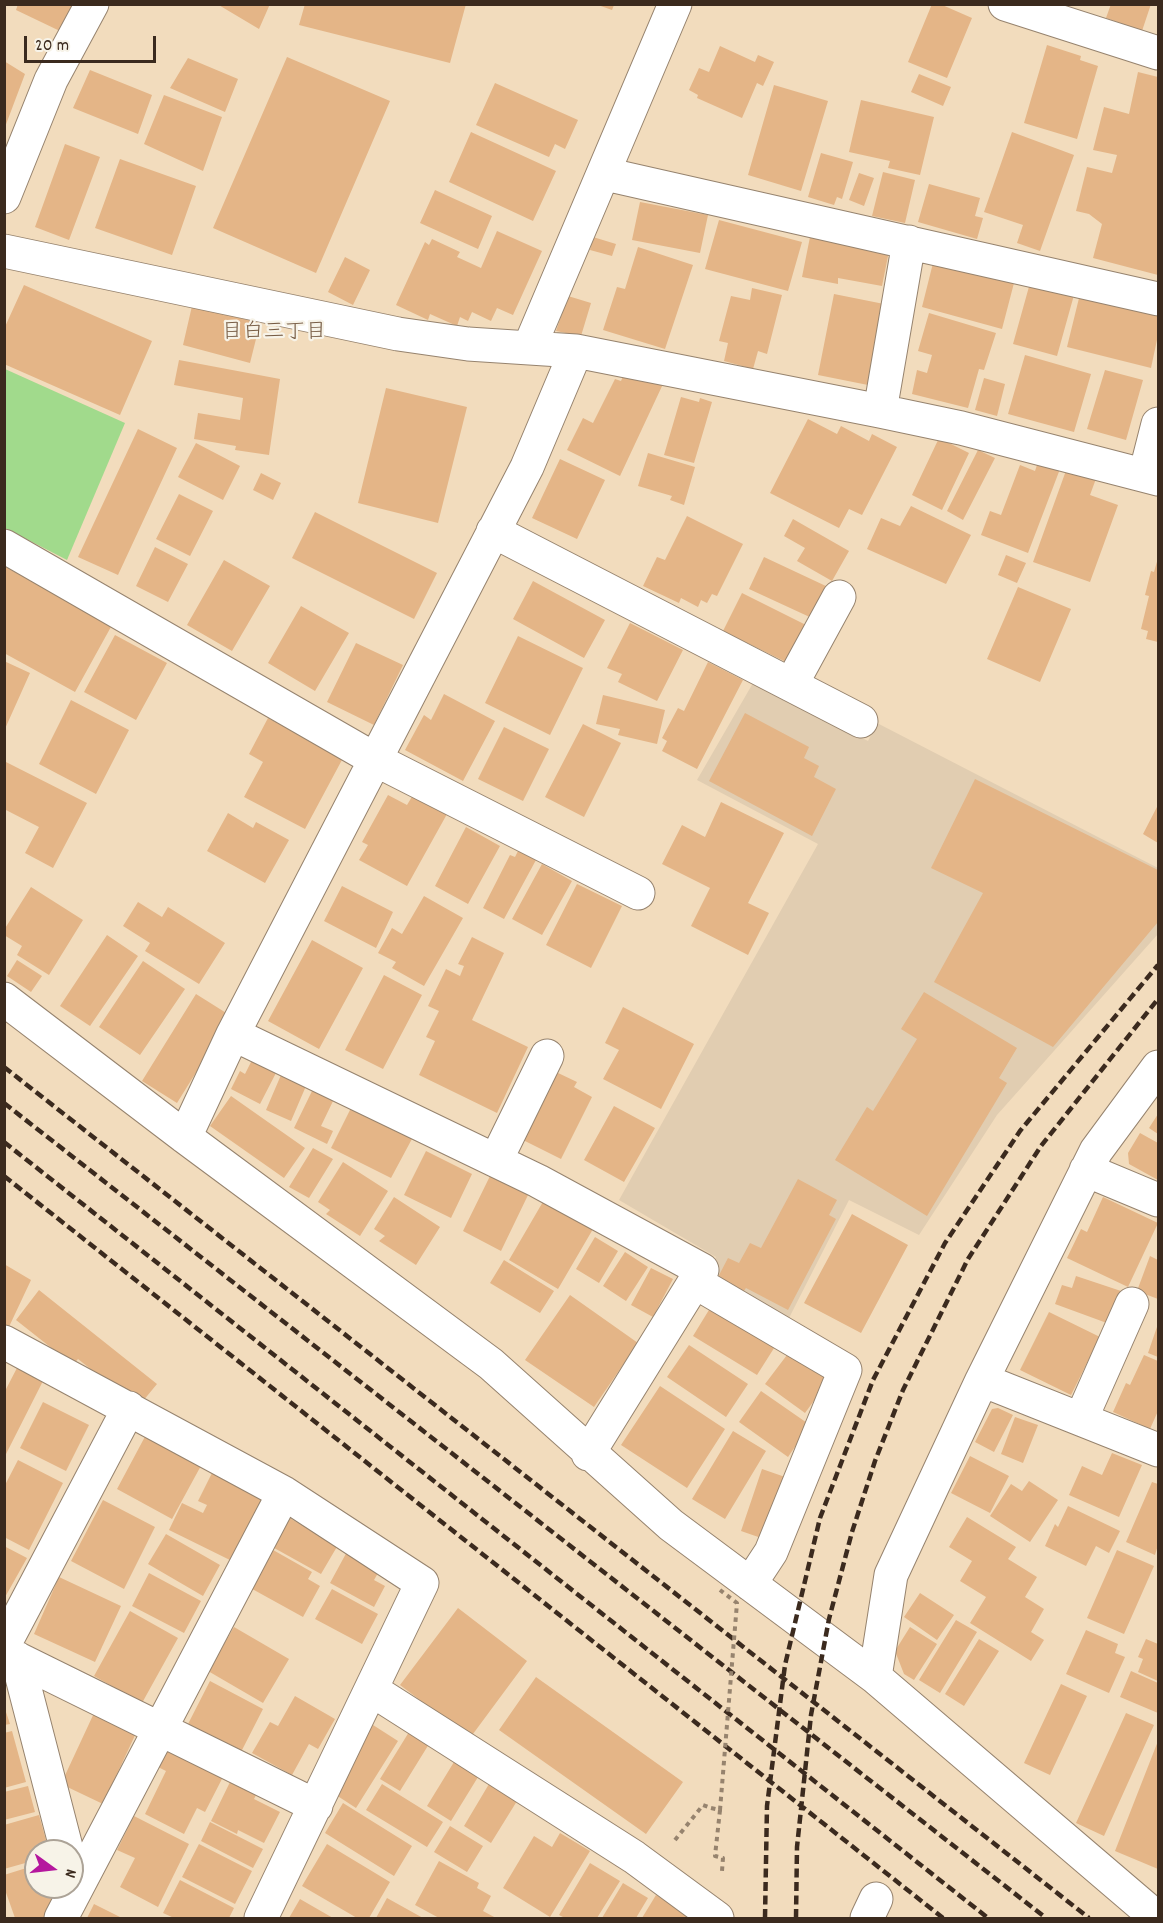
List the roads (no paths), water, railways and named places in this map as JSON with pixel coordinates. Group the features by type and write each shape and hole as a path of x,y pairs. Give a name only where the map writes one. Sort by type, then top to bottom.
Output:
{"street":[{"path":"4,197 51,80 92,4"},
{"path":"530,348 675,4"},
{"path":"1005,4 1070,14 1158,53"},
{"path":"605,174 1158,299"},
{"path":"880,411 909,242"},
{"path":"4,251 398,334 468,344 576,351 961,428 1152,477 1158,424"},
{"path":"185,1137 233,1034 527,467 576,351"},
{"path":"493,531 861,721"},
{"path":"4,546 376,760 638,893"},
{"path":"791,684 839,597"},
{"path":"4,999 185,1137 491,1364 588,1454 671,1525 735,1587 875,1677 1157,1918"},
{"path":"233,1034 496,1160 702,1270 588,1454"},
{"path":"496,1160 547,1056"},
{"path":"875,1677 891,1575 982,1380 1096,1150 1158,1067"},
{"path":"1086,1170 1158,1200"},
{"path":"695,1281 845,1370 771,1552 735,1587"},
{"path":"1081,1419 1132,1304"},
{"path":"4,1342 284,1493 422,1583 261,1918"},
{"path":"982,1380 1158,1450"},
{"path":"64,1839 9,1651 129,1408"},
{"path":"84,1862 159,1730 284,1493"},
{"path":"9,1651 159,1730 316,1806"},
{"path":"372,1690 634,1857 717,1918"},
{"path":"61,1918 68,1899"}],"railway":[{"path":"765,1918 767,1806 785,1665 820,1518 873,1380 945,1243 1020,1131 1158,965"},
{"path":"796,1918 797,1847 811,1715 829,1619 852,1532 875,1461 903,1390 968,1259 1041,1146 1158,999"},
{"path":"4,1067 1089,1918"},
{"path":"4,1103 1046,1918"},
{"path":"4,1142 988,1918"},
{"path":"4,1176 943,1918"}],"district":[{"name":"目白三丁目","path":"274,334"}]}
